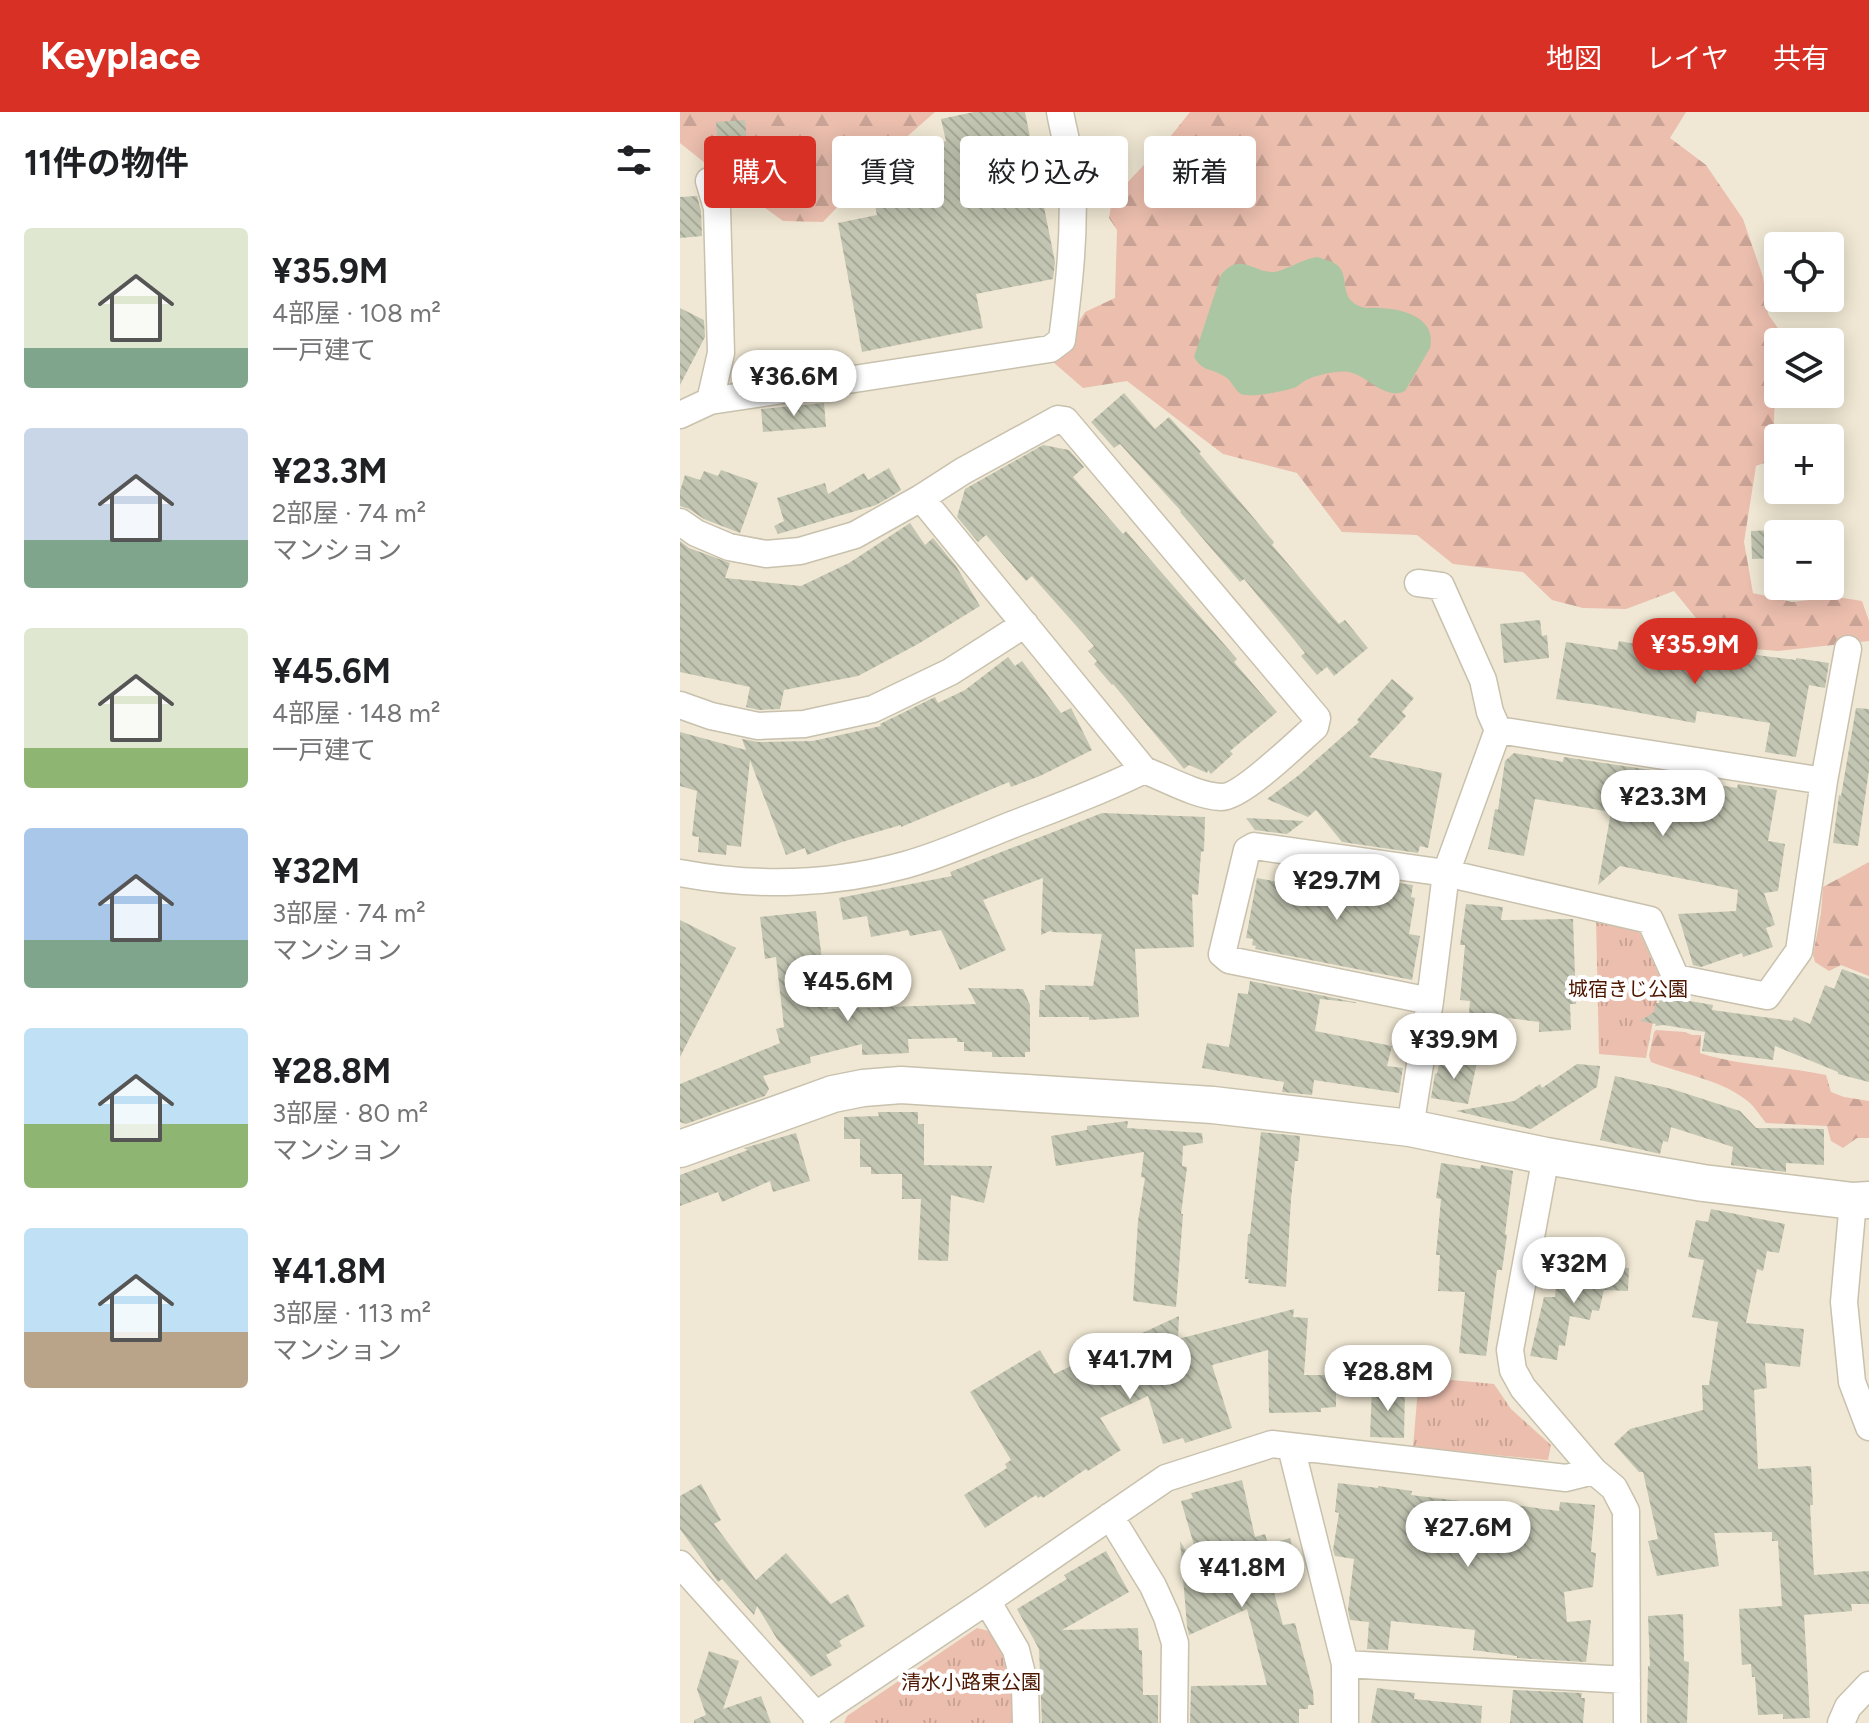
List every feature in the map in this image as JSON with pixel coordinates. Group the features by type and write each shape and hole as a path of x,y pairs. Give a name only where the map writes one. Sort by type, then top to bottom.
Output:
{"street":[{"path":"680,415 710,401 1050,349 1062,340 1069,287 1072,176 1060,112"},
{"path":"710,401 721,353 717,208"},
{"path":"680,522 696,533 729,547 766,554 800,551 855,535 963,471 1058,419 1065,420 1317,718 1315,727 1241,790 1225,798 1209,796 1144,770 921,498"},
{"path":"1410,1128 1446,873 1498,730 1490,712 1483,680 1441,586 1418,583"},
{"path":"680,705 711,716 758,726 804,724 873,709 950,672 1025,624"},
{"path":"1430,1001 1229,960 1222,954 1247,850 1254,846 1446,873 1650,920 1676,978 1767,996 1799,951 1824,781 1848,649"},
{"path":"1498,730 1824,781"},
{"path":"680,873 749,882 799,882 847,878 907,865 1110,787 1144,770"},
{"path":"680,1149 833,1094 901,1085 1226,1106 1410,1128 1546,1156 1703,1183 1861,1201 1844,1302 1852,1382 1869,1427"},
{"path":"1546,1156 1510,1350 1513,1370 1523,1388 1594,1471 1614,1488 1626,1511 1627,1723"},
{"path":"680,1564 817,1719 1166,1478 1272,1444 1566,1478 1594,1471"},
{"path":"1291,1447 1345,1664 1345,1723"},
{"path":"1110,1516 1153,1586 1167,1617 1175,1643 1174,1723"},
{"path":"987,1601 1016,1650 1025,1686 1026,1723"},
{"path":"1345,1664 1627,1680"},
{"path":"1841,1723 1848,1707 1869,1685"}],"green space":[{"path":"680,112 935,112 908,136 832,136 832,208 836,208 823,222 783,221 765,208 816,208 816,136 704,136 704,162 680,143"},
{"path":"1190,112 1686,112 1670,138 1706,165 1743,219 1763,277 1764,312 1768,312 1778,328 1764,328 1764,408 1775,408 1774,424 1764,424 1764,463 1756,466 1744,542 1753,593 1764,596 1764,600 1792,602 1844,598 1862,601 1869,621 1869,641 1778,651 1730,647 1701,624 1674,591 1626,609 1583,608 1552,600 1523,572 1453,564 1417,535 1342,532 1297,473 1223,454 1127,381 1083,388 1053,362 1085,312 1115,298 1117,230 1109,218 1111,208 1128,208 1128,182 1144,165 1144,208 1256,208 1256,136 1171,136"},
{"path":"1869,862 1869,976 1841,965 1829,971 1815,962 1813,955 1823,887"},
{"name":"城宿きじ公園","path":"1596,919 1628,924 1640,933 1661,980 1646,1058 1599,1054"},
{"path":"1656,1030 1701,1035 1700,1053 1715,1057 1826,1075 1831,1092 1869,1101 1869,1138 1857,1138 1843,1148 1831,1141 1827,1126 1766,1123 1740,1095 1702,1078 1651,1062 1649,1056"},
{"path":"1419,1377 1494,1384 1511,1409 1551,1445 1548,1460 1413,1447"},
{"name":"清水小路東公園","path":"977,1628 997,1633 1013,1674 1015,1723 844,1723 847,1716"}],"shaded area":[{"path":"1317,257 1340,267 1346,292 1354,303 1364,308 1408,313 1428,329 1430,348 1405,391 1390,393 1356,374 1333,372 1285,390 1245,395 1227,378 1197,362 1194,357 1221,275 1228,268 1241,264 1274,272"}],"building":[{"path":"974,112 1025,112 1030,136 960,136 960,208 1044,208 1055,262 1053,279 976,294 983,328 862,352 838,223 877,215 876,208 944,208 946,141 941,119"},
{"path":"745,120 746,136 717,136 716,122"},
{"path":"697,196 702,236 680,238 680,197"},
{"path":"680,308 704,320 705,337 680,385"},
{"path":"1124,393 1155,429 1169,417 1201,452 1274,542 1272,545 1339,624 1345,620 1368,648 1334,676 1327,667 1317,675 1301,656 1305,653 1244,579 1240,582 1120,444 1114,448 1091,422"},
{"path":"824,403 826,427 763,432 761,409"},
{"path":"1043,445 1069,450 1084,467 1073,477 1123,534 1126,531 1237,659 1234,662 1277,712 1230,751 1233,754 1211,774 1208,770 1207,773 1189,765 1184,769 1094,664 1097,661 1088,651 1094,646 1032,576 1026,581 986,535 978,542 957,517 965,489"},
{"path":"889,468 901,490 892,496 876,505 778,534 774,526 784,521 777,498 825,483 828,494 864,473 868,480"},
{"path":"721,470 758,483 740,533 680,506 685,475 700,480 704,471 718,476"},
{"path":"910,523 925,545 933,538 956,566 980,606 858,676 784,690 780,709 746,707 750,687 680,672 680,541 689,548 730,563 725,578 801,586 849,563"},
{"path":"1764,530 1764,559 1752,559 1751,531"},
{"path":"1540,620 1542,636 1547,635 1549,658 1504,663 1500,624"},
{"path":"1619,641 1721,660 1722,654 1749,658 1749,654 1829,663 1825,688 1809,685 1796,757 1765,752 1770,723 1697,711 1695,723 1556,699 1566,642 1617,650"},
{"path":"1008,657 1015,666 1022,661 1061,713 1071,708 1092,750 1011,787 1009,782 901,827 842,842 807,855 805,848 786,855 750,760 741,847 727,845 726,855 698,852 699,837 692,836 697,791 680,786 680,732 746,750 742,739 758,742 813,741 881,726 935,697 938,703 965,690"},
{"path":"1392,679 1414,698 1402,712 1406,716 1369,757 1442,773 1428,848 1420,846 1418,853 1342,842 1316,810 1308,817 1267,799 1359,722 1357,720"},
{"path":"1856,708 1869,709 1869,770 1858,846 1833,843"},
{"path":"1514,753 1563,762 1564,757 1651,770 1660,772 1659,775 1737,788 1738,784 1777,790 1768,841 1785,844 1778,891 1764,893 1775,925 1766,928 1773,947 1743,957 1742,953 1701,967 1693,965 1678,914 1736,911 1738,890 1620,866 1598,885 1611,812 1535,799 1524,856 1488,849 1495,809 1498,810 1505,761"},
{"path":"1102,813 1205,817 1198,895 1192,894 1194,947 1135,949 1139,1017 1089,1020 1089,1017 1039,1017 1040,990 1045,990 1045,985 1093,986 1102,934 1052,930 1041,935 1043,878 983,900 1006,950 960,970 941,930 910,936 908,930 871,937 867,916 843,920 839,898 952,876 950,872"},
{"path":"1246,818 1304,821 1287,834 1255,830"},
{"path":"1284,866 1413,885 1411,897 1415,898 1409,934 1420,936 1412,980 1255,949 1253,939 1246,938 1257,878 1300,886"},
{"path":"1466,904 1503,907 1501,920 1573,919 1576,1004 1570,1004 1571,1030 1539,1032 1539,1022 1469,1013 1470,1001 1460,1000 1465,945 1460,945"},
{"path":"816,911 828,1009 976,1004 968,988 1023,989 1030,1005 1030,1052 1025,1052 1025,1057 992,1057 992,1052 964,1051 964,1042 957,1042 957,1038 908,1039 909,1053 862,1055 862,1044 810,1057 811,1063 763,1076 769,1089 765,1096 686,1124 680,1122 680,1084 780,1043 776,1029 784,1027 776,957 765,959 760,917"},
{"path":"680,920 736,948 680,1057"},
{"path":"1842,969 1869,979 1869,1082 1838,1074 1775,1046 1773,1060 1702,1051 1705,1032 1655,1026 1640,1021 1654,1012 1660,996 1713,1005 1712,1010 1792,1021 1794,1017 1810,1024 1825,985 1834,989"},
{"path":"1250,981 1359,1003 1320,999 1315,1031 1392,1046 1387,1066 1403,1068 1399,1093 1314,1080 1312,1095 1282,1092 1284,1082 1202,1068 1207,1043 1229,1047 1238,993 1248,994"},
{"path":"1447,1056 1477,1062 1468,1104 1431,1098 1435,1073 1439,1064 1445,1066"},
{"path":"1577,1064 1600,1066 1597,1087 1531,1129 1456,1111 1514,1101 1540,1084 1542,1088"},
{"path":"1615,1076 1672,1089 1740,1111 1756,1128 1824,1129 1824,1165 1786,1163 1786,1172 1731,1165 1733,1147 1671,1127 1668,1142 1663,1141 1660,1154 1600,1140"},
{"path":"878,1112 918,1112 918,1124 924,1124 924,1165 992,1166 984,1203 951,1195 948,1261 918,1260 921,1199 902,1199 902,1174 871,1174 871,1167 860,1167 860,1139 844,1139 844,1117 879,1116"},
{"path":"1128,1121 1127,1128 1202,1133 1203,1143 1183,1146 1182,1166 1187,1167 1176,1307 1133,1301 1138,1221 1145,1178 1141,1177 1144,1152 1056,1166 1051,1136 1087,1130 1087,1126"},
{"path":"1261,1132 1300,1136 1291,1199 1286,1287 1248,1283 1249,1279 1245,1279"},
{"path":"796,1133 810,1181 773,1192 770,1181 722,1202 718,1192 680,1206 680,1175 748,1150 744,1148"},
{"path":"1441,1163 1480,1169 1481,1165 1513,1171 1502,1270 1497,1270 1486,1356 1459,1353 1465,1292 1438,1291 1440,1255 1436,1255 1441,1199 1436,1198"},
{"path":"1711,1209 1785,1224 1779,1253 1767,1251 1763,1271 1757,1269 1746,1323 1804,1329 1800,1367 1765,1363 1767,1388 1754,1390 1758,1469 1811,1466 1814,1575 1869,1571 1869,1604 1851,1604 1852,1611 1804,1615 1810,1718 1783,1719 1783,1714 1758,1715 1751,1664 1742,1665 1739,1609 1782,1606 1778,1541 1772,1541 1772,1532 1714,1533 1719,1566 1657,1576 1648,1541 1658,1539 1643,1472 1639,1472 1614,1444 1630,1429 1703,1410 1702,1385 1709,1385 1718,1322 1692,1317 1704,1260 1688,1257 1696,1220 1708,1222"},
{"path":"1589,1265 1629,1268 1628,1291 1604,1290 1599,1311 1592,1310 1590,1320 1570,1316 1565,1346 1559,1345 1557,1360 1530,1356 1544,1297 1555,1297 1557,1272 1589,1274"},
{"path":"1294,1309 1293,1317 1308,1318 1304,1375 1336,1375 1336,1407 1321,1408 1321,1412 1269,1413 1268,1350 1212,1365 1232,1428 1185,1443 1183,1438 1163,1444 1148,1396 1100,1418 1121,1450 1043,1498 1036,1495 985,1528 964,1495 1007,1468 1005,1464 1011,1460 970,1392 1040,1350 1054,1374 1179,1316 1178,1339"},
{"path":"1372,1388 1405,1389 1404,1438 1370,1437"},
{"path":"1242,1480 1255,1537 1265,1534 1270,1551 1270,1544 1290,1538 1298,1567 1269,1575 1283,1625 1295,1623 1313,1691 1314,1705 1299,1709 1299,1723 1190,1723 1191,1686 1267,1685 1247,1609 1189,1635 1187,1626 1180,1541 1202,1572 1181,1501 1193,1498 1191,1493"},
{"path":"1338,1483 1412,1491 1411,1495 1559,1511 1560,1502 1595,1505 1591,1552 1596,1553 1593,1587 1564,1592 1567,1622 1591,1620 1586,1662 1517,1658 1473,1650 1475,1630 1391,1621 1388,1650 1367,1649 1369,1622 1350,1620 1348,1610 1354,1559 1335,1556 1333,1550 1339,1513 1335,1512"},
{"path":"701,1484 721,1520 714,1524 756,1580 786,1553 831,1604 848,1594 865,1626 839,1641 842,1646 826,1655 832,1665 811,1677 777,1639 757,1606 754,1615 722,1579 718,1582 680,1529 680,1496"},
{"path":"1106,1551 1129,1592 1062,1630 1138,1628 1143,1695 1158,1695 1158,1723 1042,1723 1039,1649 1017,1609 1067,1579 1064,1575"},
{"path":"1683,1614 1684,1661 1689,1662 1687,1723 1647,1723 1650,1666 1648,1616"},
{"path":"709,1651 739,1661 723,1709 761,1696 771,1723 694,1723 694,1720 706,1715 697,1689"},
{"path":"1377,1688 1415,1693 1414,1699 1482,1706 1481,1723 1371,1723"},
{"path":"1513,1690 1582,1693 1581,1698 1585,1698 1583,1723 1510,1723"}]}
